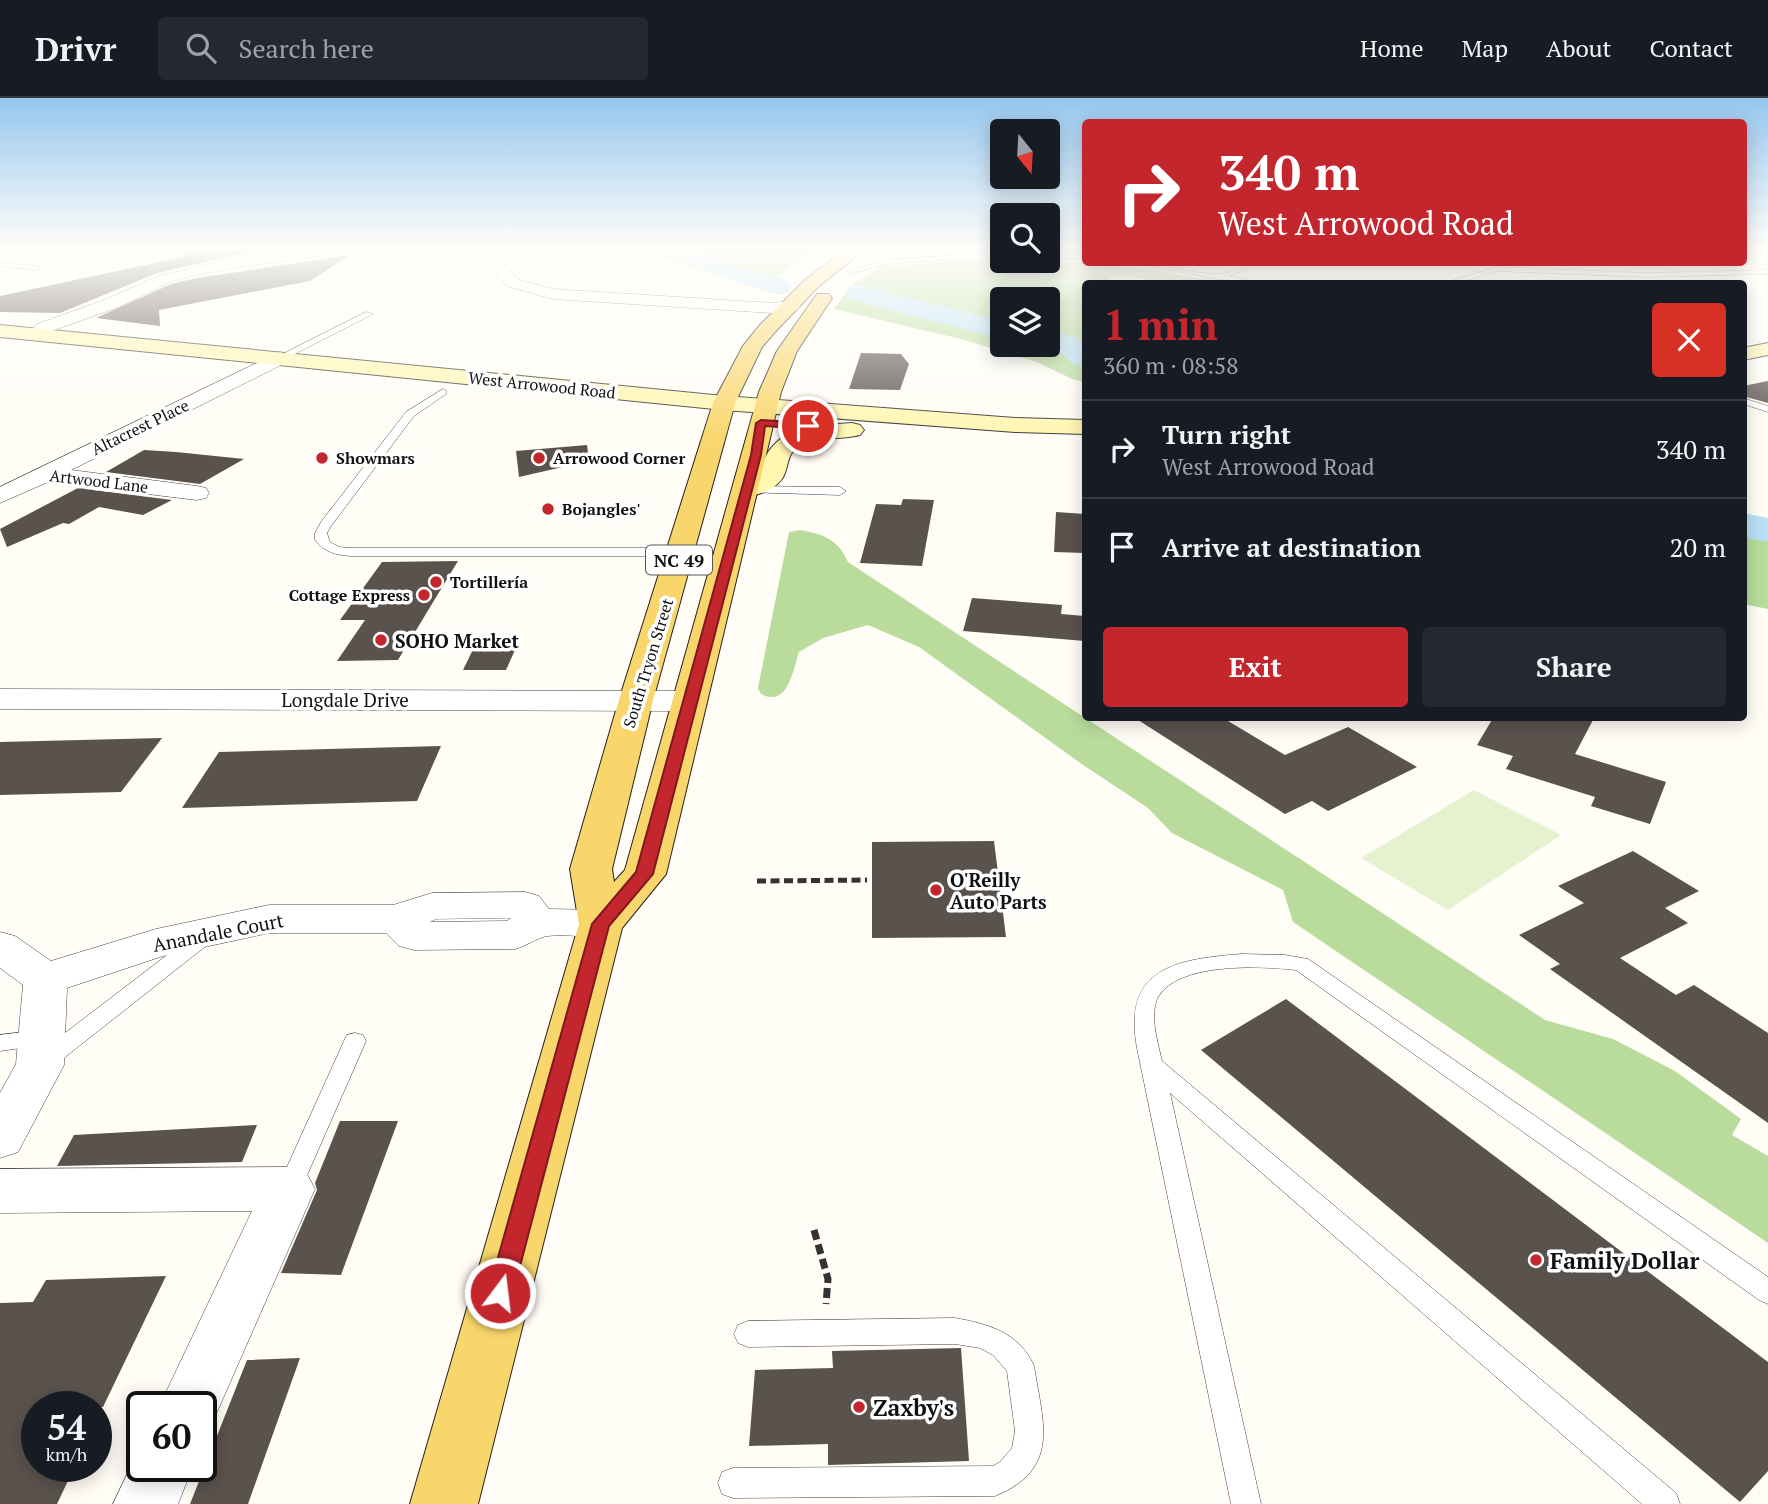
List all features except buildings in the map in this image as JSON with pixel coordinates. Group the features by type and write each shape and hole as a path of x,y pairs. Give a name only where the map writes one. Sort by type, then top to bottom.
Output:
{"main road":[{"name":"South Tryon Street","path":"444,1504 601,924 591,869 636,700 711,454 721,411 753,346 784,314"},
{"name":"South Tryon Street","path":"601,924 645,874 764,414 787,351 812,314"},
{"path":"1747,335 1768,330"},
{"name":"West Arrowood Road","path":"0,331 281,358 721,411"},
{"name":"West Arrowood Road","path":"0,348 443,392 764,414 1082,426"},
{"path":"1747,353 1768,349"},
{"name":"West Arrowood Road","path":"764,414 852,430 1082,442"},
{"path":"746,490 771,476 778,451 789,443 822,433 852,430"}],"street":[{"path":"37,334 61,329 99,314"},
{"name":"Altacrest Place","path":"0,496 281,358"},
{"name":"Artwood Lane","path":"0,469 197,493"},
{"name":"Longdale Drive","path":"0,699 689,701"},
{"name":"Anandale Court","path":"45,979 103,959 213,930 269,919 397,919 414,936 515,935 537,922 601,924"},
{"path":"0,946 45,979 0,1138"},
{"path":"0,1191 289,1189 196,1391"},
{"path":"145,1504 155,1482"}],"lane":[{"path":"281,358 369,314"},
{"path":"443,392 410,414 325,525 321,540 327,548 377,552 682,552"},
{"path":"1747,402 1768,409"},
{"path":"746,490 840,491"},
{"path":"27,1049 213,930"},
{"path":"1246,1504 1144,1027 1146,1001 1154,986 1175,972 1236,960 1274,960 1301,964 1768,1292"},
{"path":"289,1189 355,1041"},
{"path":"1152,1065 1665,1504"},
{"path":"733,1483 996,1481 1011,1473 1026,1455 1030,1431 1020,1366 1003,1346 984,1336 955,1331 748,1334"}],"path":[{"path":"757,881 867,880"},
{"path":"814,1230 828,1279 824,1332"}],"green space":[{"path":"854,314 990,314 990,348 961,339"},
{"path":"1060,314 1082,314 1082,381 1020,357 1060,357"},
{"path":"1747,515 1768,518 1768,609 1747,605"},
{"path":"800,530 829,539 840,548 848,562 1082,716 1082,721 1090,721 1545,1020 1613,1039 1675,1071 1741,1119 1732,1135 1768,1156 1768,1243 1293,922 1283,890 1172,833 1148,808 1083,765 919,647 868,625 823,638 799,652 783,692 770,697 761,694 758,688 789,532"},
{"path":"1474,790 1561,835 1448,910 1361,858"}],"waterway":[{"path":"945,314 990,326"},
{"path":"1060,341 1082,356"},
{"path":"1747,526 1768,530"}],"place":[{"name":"Showmars","path":"322,458"},
{"name":"Arrowood Corner","path":"539,458"},
{"name":"Bojangles'","path":"548,509"},
{"name":"Tortillería","path":"436,582"},
{"name":"Cottage Express","path":"424,595"},
{"name":"SOHO Market","path":"381,640"},
{"name":"O'Reilly Auto Parts","path":"936,890"},
{"name":"Family Dollar","path":"1536,1260"},
{"name":"Zaxby's","path":"859,1407"}],"route":[{"path":"500,1293 601,924 645,874 756,455 761,423 808,426"}]}
